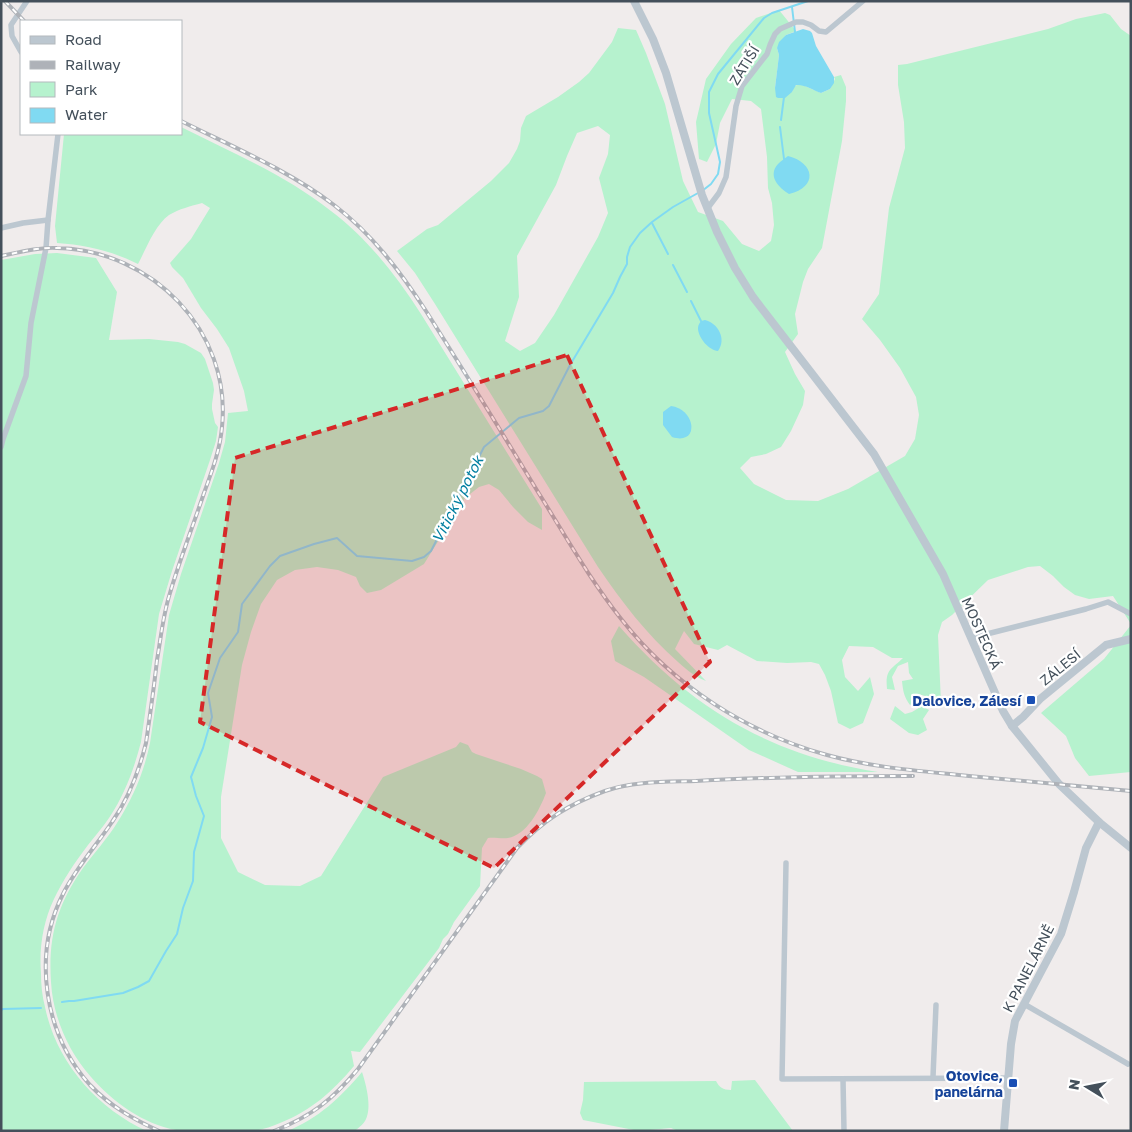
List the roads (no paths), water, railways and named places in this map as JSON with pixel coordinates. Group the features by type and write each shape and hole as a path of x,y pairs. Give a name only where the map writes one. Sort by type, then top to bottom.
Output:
{"street":[{"path":"20,50 12,36 11,25 27,1"},
{"name":"MOSTECKÁ","path":"634,1 653,39 666,73 702,194 717,232 735,268 753,297 874,454 943,574 1003,711 1012,726 1059,784 1099,822 1131,848"},
{"name":"ZÁTIŠÍ","path":"708,209 719,193 726,177 735,113 742,86 767,54 776,34 780,29 796,22 803,22 819,31 826,32 863,1"},
{"path":"1,448 26,376 31,323 46,248 58,135"},
{"path":"1,228 48,220"},
{"path":"971,638 1108,602 1131,614"},
{"name":"ZÁLESÍ","path":"1012,726 1040,699 1106,645 1131,639"},
{"name":"K PANELÁRNĚ","path":"1004,1131 1014,1022 1061,934 1086,848 1099,822"},
{"path":"786,863 782,1079 1008,1078"},
{"path":"1024,1004 1128,1064"},
{"path":"933,1077 936,1005"},
{"path":"843,1079 844,1131"}],"water":[{"path":"803,29 812,33 816,46 834,77 834,83 830,89 821,93 805,86 796,85 785,98 778,98 776,97 775,88 779,42 786,35"},
{"path":"788,156 804,164 810,175 809,181 805,186 789,194 778,185 774,177 775,168"},
{"path":"705,320 714,324 720,332 722,342 718,351 708,346 700,337 698,326 701,321"},
{"path":"671,406 686,413 690,420 691,432 687,436 681,438 672,437 663,425 663,412"}],"waterway":[{"name":"Vitický potok","path":"702,191 711,184 718,174 720,162 709,113 709,92 718,74 764,18 772,13 808,1"},
{"path":"792,7 795,32"},
{"path":"781,120 784,97"},
{"path":"780,127 784,159"},
{"name":"Vitický potok","path":"62,1002 123,993 149,981 177,934 183,908 193,881 194,852 204,816 191,777 203,748 212,717 208,693 220,658 238,632 242,604 270,566 280,556 337,538 357,556 412,561 424,557 431,551 484,447 519,418 543,411 549,406 570,365 613,293 627,264 630,247 640,233 673,207 698,193"},
{"path":"652,223 668,254"},
{"path":"673,265 687,292"},
{"path":"691,301 701,321"},
{"name":"Vitický potok","path":"1,1010 41,1008"}],"railway":[{"path":"5,1 23,20"},
{"path":"182,121 260,160 316,192 348,216 373,241 406,282 426,311 578,557 610,605 642,644 664,665 714,704 768,734 797,746 845,759 916,771 1131,791"},
{"path":"1,256 50,248 92,252 124,263 154,280 179,302 199,329 214,359 222,392 222,427 219,444 213,469 168,601 157,660 146,743 140,764 133,784 118,813 68,884 53,918 48,942 46,968 53,1018 62,1042 74,1065 90,1085 114,1106 159,1131"},
{"path":"274,1131 310,1113 339,1090 358,1069 517,848 537,829 568,807 605,791 627,785 777,778 913,776"}],"place":[{"name":"Dalovice, Zálesí","path":"1031,700"},
{"name":"Otovice, panelárna","path":"1013,1083"}]}
